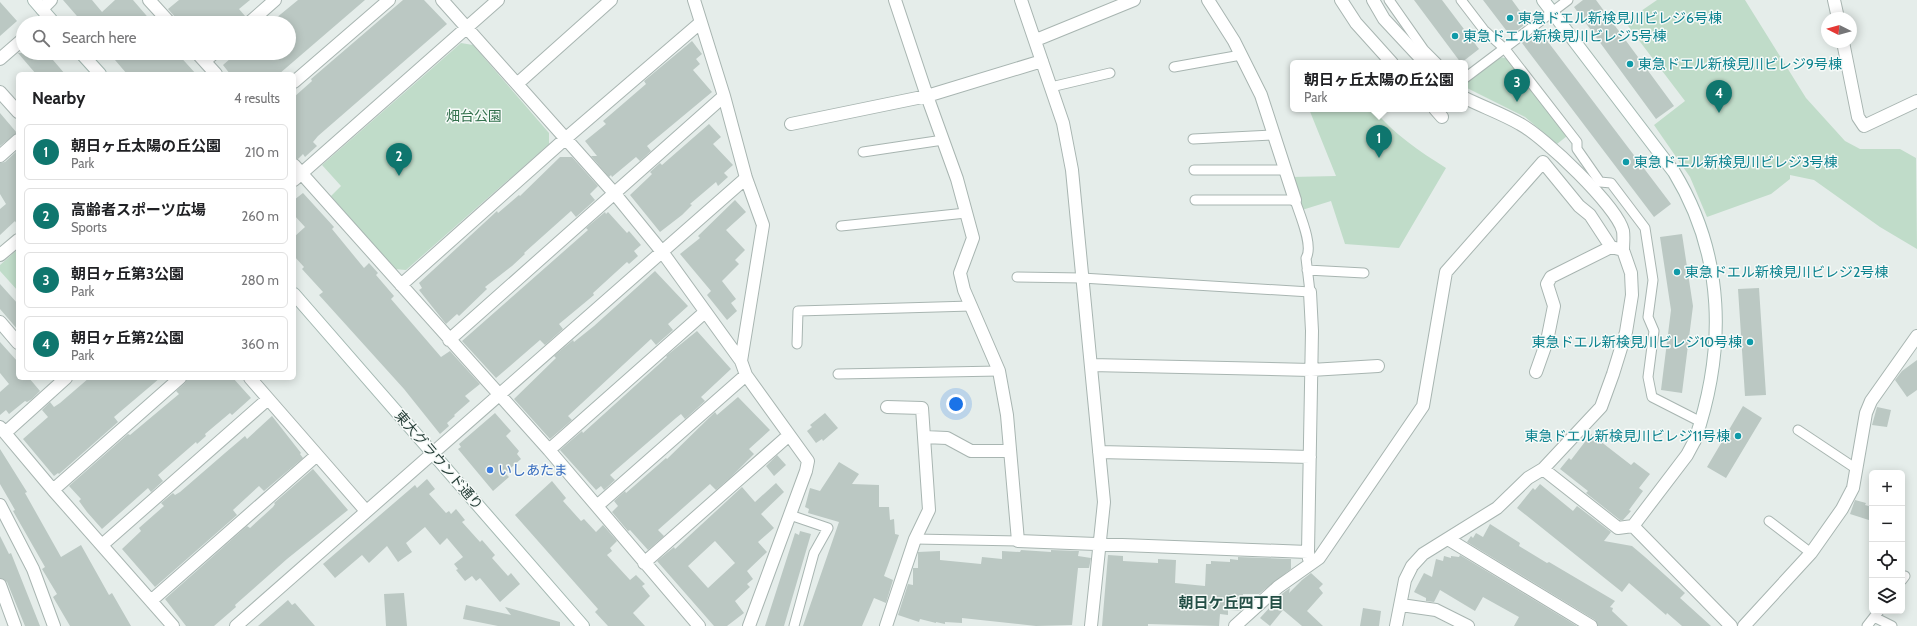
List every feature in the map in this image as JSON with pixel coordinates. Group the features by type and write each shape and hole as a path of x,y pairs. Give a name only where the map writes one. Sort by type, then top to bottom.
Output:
{"street":[{"path":"44,14 51,0"},
{"path":"257,16 275,0"},
{"path":"296,80 389,0"},
{"path":"442,0 615,194 663,253 741,361 746,375 788,436 808,461 806,471 749,626"},
{"path":"498,0 297,173 401,285 548,450 699,626"},
{"path":"516,84 611,0"},
{"path":"694,0 724,96 746,178 763,226 741,361"},
{"path":"895,0 926,96 957,179 973,238 960,273 964,290 999,371 1007,415 1018,541 1100,543 1319,558 1423,406 1446,272 1543,162 1579,206 1590,215 1611,247"},
{"path":"1021,0 1036,40 1063,123 1072,170 1104,502 1091,626"},
{"path":"1036,40 1134,0"},
{"path":"1208,0 1241,55 1260,95 1295,200"},
{"path":"1341,0 1356,23 1389,60"},
{"path":"1372,0 1384,19 1422,60"},
{"path":"1543,0 1674,172 1695,212 1710,260 1716,316 1714,366 1701,422 1695,440 1688,455 1633,526 1618,528 1543,469"},
{"path":"1834,0 1837,12"},
{"path":"156,2 165,16"},
{"path":"401,285 565,139 700,23"},
{"path":"0,59 16,45"},
{"path":"1844,48 1858,117 1864,126 1917,101"},
{"path":"87,60 98,72"},
{"path":"204,60 214,72"},
{"path":"791,124 926,96 1042,60"},
{"path":"0,92 16,110"},
{"path":"449,340 724,96"},
{"path":"1396,626 1406,580 1412,566 1423,554 1497,508 1528,478 1543,469 1601,407 1626,332 1632,295 1630,273 1623,250 1622,230 1603,199 1553,150 1522,124 1468,99"},
{"path":"0,156 16,142"},
{"path":"236,626 663,253 746,178"},
{"path":"0,255 16,242"},
{"path":"1536,372 1547,341 1554,306 1547,284 1551,277 1611,247 1623,250"},
{"path":"1235,626 1309,558 1311,370 1310,292"},
{"name":"東大グラウンド通り","path":"296,296 583,626"},
{"path":"548,450 705,312"},
{"path":"0,322 16,341"},
{"path":"1744,626 1811,553 1842,509 1853,488 1855,468 1866,413 1871,401 1917,336"},
{"path":"1091,364 1311,370 1378,366"},
{"path":"597,506 746,375"},
{"path":"53,490 178,380"},
{"path":"252,380 366,511"},
{"path":"52,383 3,430 53,490 152,600 173,626"},
{"path":"102,545 268,399"},
{"path":"887,407 922,408 929,510 915,539 887,626"},
{"path":"644,563 788,436"},
{"path":"924,437 947,438 971,451 1010,451"},
{"path":"1099,452 1310,457"},
{"path":"152,600 317,455"},
{"path":"0,505 33,569 54,626"},
{"path":"1633,526 1731,626"},
{"path":"1448,539 1591,626"},
{"path":"0,585 15,626"},
{"path":"1401,605 1436,610 1468,626"}],"lane":[{"path":"1389,0 1424,50 1434,60"},
{"path":"1461,0 1484,30 1505,48 1577,142 1577,149 1600,182 1611,183 1645,228 1653,280 1648,317 1654,331 1648,377 1652,397 1701,422"},
{"path":"1468,76 1568,0"},
{"path":"1174,67 1241,55"},
{"path":"1051,87 1110,73"},
{"path":"1193,139 1274,135"},
{"path":"862,152 943,140"},
{"path":"1194,170 1285,170"},
{"path":"1017,277 1082,278 1310,292 1306,258 1308,254 1308,240 1295,200 1195,200"},
{"path":"842,226 966,213"},
{"path":"1307,270 1364,273"},
{"path":"797,344 798,311 971,306"},
{"path":"838,374 999,371"},
{"path":"1798,430 1855,468"},
{"path":"790,515 828,528 814,553 794,626"},
{"path":"1769,521 1811,553"},
{"path":"915,539 1018,541"},
{"path":"1867,626 1877,614 1892,626"}],"green space":[{"path":"1657,0 1745,0 1806,98 1845,141 1860,149 1900,149 1916,158 1917,249 1880,227 1814,180 1790,175 1790,179 1771,194 1707,217 1690,177 1654,125 1685,101 1625,22"},
{"name":"畑台公園","path":"461,43 473,45 549,133 549,144 406,270 394,269 331,196 341,186 322,165"},
{"path":"1499,57 1506,58 1567,136 1557,144 1525,117 1468,88 1468,82"},
{"path":"1310,112 1376,112 1407,142 1446,168 1399,248 1345,244 1331,201 1302,210 1291,177 1336,176"},
{"path":"16,251 16,289 0,271 0,265"}],"building":[{"path":"63,0 92,0 102,12 115,0 133,0 147,16 77,16"},
{"path":"179,0 250,0 239,9 245,16 174,16 168,9"},
{"path":"298,0 365,0 296,59 296,16 279,16"},
{"path":"403,0 424,0 447,24 318,136 313,142 317,146 305,157 303,154 298,159 296,158 296,95 312,81 311,79"},
{"name":"東急ドエル新検見川ビレジ5号棟","path":"1414,0 1442,0 1479,49 1465,60 1459,60"},
{"name":"東急ドエル新検見川ビレジ6号棟","path":"1483,0 1512,0 1528,22 1514,33 1513,31 1509,34"},
{"name":"東急ドエル新検見川ビレジ9号棟","path":"1583,0 1596,0 1674,106 1656,119 1574,7"},
{"path":"0,2 16,20 16,22 0,36"},
{"path":"1539,30 1671,204 1654,217 1522,43"},
{"path":"692,41 702,54 696,59 700,64 693,70 712,92 647,146 651,151 640,161 636,157 612,177 611,175 609,177 591,156 597,156 585,141 606,124 603,121 646,84 644,81"},
{"path":"24,60 53,60 63,72 34,72"},
{"path":"115,60 183,60 194,72 125,72"},
{"path":"229,60 295,60 281,72 228,72 223,65"},
{"path":"0,113 16,134 0,146"},
{"path":"709,124 721,137 713,144 733,165 724,173 728,177 718,186 716,182 690,204 692,205 682,215 660,232 630,195 652,174 650,172 660,163 662,165"},
{"path":"16,152 16,223 15,221 0,235 0,209 6,204 0,194 0,163 5,162"},
{"path":"560,157 572,157 598,186 590,194 595,200 576,217 571,211 524,253 525,254 512,266 485,287 487,289 459,316 457,314 446,324 419,290 422,288 419,283 497,211 498,213 519,195 520,196"},
{"path":"303,193 334,227 332,229 364,268 369,263 378,273 376,275 394,296 391,299 441,357 450,351 480,384 465,396 470,401 454,415 455,416 447,423 449,426 440,434 404,389 319,295 323,292 302,269 304,267 296,258 296,235 305,227 296,217 296,198"},
{"path":"735,200 746,212 726,230 745,250 735,260 739,264 722,281 736,299 731,303 737,311 727,320 707,295 711,291 680,254 700,238 698,236"},
{"path":"605,212 606,214 608,212 627,233 629,231 641,245 634,251 638,256 629,264 627,262 593,293 594,295 559,324 563,329 545,345 540,340 496,378 462,341 588,230 586,228"},
{"path":"1682,234 1693,306 1682,393 1661,390 1671,310 1660,237"},
{"path":"655,271 688,306 668,324 673,330 656,345 651,339 568,416 572,420 550,439 514,399 556,358 554,356 573,340 574,342 594,326"},
{"path":"0,284 16,302 16,328 0,309"},
{"name":"東急ドエル新検見川ビレジ10号棟","path":"1759,288 1766,395 1745,396 1738,289"},
{"path":"697,331 731,369 701,397 705,401 685,419 681,414 610,475 615,480 604,490 601,486 596,490 560,450 582,431 583,433 667,357 666,356"},
{"path":"0,342 16,360 16,380 31,380 40,391 32,399 27,402 25,401 9,414 6,410 0,415 0,392 9,384 0,373"},
{"path":"1917,360 1917,390 1907,397 1895,380 1902,371"},
{"path":"87,380 158,380 114,417 118,422 59,474 58,473 54,476 23,439 48,417 42,410 50,402 54,407"},
{"path":"186,380 235,380 251,398 232,415 230,413 205,434 206,436 197,444 196,442 158,475 163,481 151,492 148,488 102,529 79,501 81,499 69,486 128,434 130,435 179,394 176,391"},
{"path":"738,397 770,430 749,449 754,454 732,476 716,490 710,484 658,530 664,536 648,550 630,530 628,531 612,512 618,506 614,501 625,491 626,493 666,458 667,459 715,412 717,415"},
{"name":"東急ドエル新検見川ビレジ11号棟","path":"1743,406 1762,418 1726,478 1707,467"},
{"path":"1877,407 1891,410 1887,427 1872,425"},
{"path":"495,413 511,431 506,436 519,451 517,454 521,459 505,473 509,477 493,491 458,449 461,447 459,444"},
{"path":"825,413 838,428 823,441 822,439 816,443 807,431 812,427 810,425"},
{"path":"272,416 301,453 300,454 303,458 264,491 259,486 233,510 237,515 155,587 122,549 141,531 139,528 164,506 161,503 173,493 175,495 180,492 245,436 247,439"},
{"path":"1591,434 1631,465 1634,462 1650,474 1639,488 1643,491 1629,510 1631,511 1623,520 1620,520 1586,493 1588,491 1560,469 1569,458 1571,460"},
{"path":"0,449 27,492 25,493 61,557 81,545 109,595 112,593 131,626 70,626 53,597 57,594 42,569 45,567 13,511 15,510 0,484"},
{"path":"777,455 786,465 774,476 766,466"},
{"path":"839,462 859,474 852,484 879,485 879,507 889,507 890,520 894,519 895,534 899,535 884,576 893,580 886,603 874,598 862,626 803,626 839,522 808,513 809,509 805,507 810,488 820,491"},
{"path":"313,469 348,510 287,559 235,605 236,607 214,626 186,626 165,599 247,526 250,528 273,507 275,504 274,503"},
{"path":"427,479 435,489 429,494 446,513 449,511 451,514 456,509 465,520 462,522 480,542 482,540 495,555 492,558 508,576 511,573 520,584 500,602 480,578 476,581 472,576 465,581 456,570 458,569 454,564 463,557 447,538 440,545 425,527 406,543 412,552 398,562 387,546 369,563 362,555 335,578 323,564 415,485 417,488"},
{"path":"552,481 566,498 563,501 581,521 584,519 596,532 603,525 617,541 610,548 612,551 607,555 630,580 636,575 645,584 642,586 650,596 633,613 645,626 608,626 595,612 598,609 515,515"},
{"path":"776,483 784,492 761,514 774,528 758,542 767,552 747,571 753,579 747,584 750,587 735,601 744,613 727,626 714,626 657,561 674,547 675,549 742,487 755,502","holes":["715,541 735,563 708,588 688,566"]},
{"path":"1540,484 1573,511 1577,506 1611,532 1604,541 1632,546 1685,593 1680,598 1711,626 1682,626 1667,613 1666,615 1629,583 1622,592 1517,508 1533,488 1535,490"},
{"path":"1855,500 1866,503 1865,505 1869,506 1869,520 1850,514"},
{"path":"1490,524 1520,543 1519,546 1615,601 1610,607 1613,608 1612,611 1628,626 1598,626 1595,620 1467,542 1471,536 1473,538 1476,533 1483,537"},
{"path":"800,531 811,534 784,626 765,626 795,533 799,535"},
{"path":"0,536 9,554 11,553 40,626 25,626 7,582 0,578"},
{"path":"1021,550 1051,552 1051,550 1079,551 1078,556 1091,558 1089,568 1078,568 1072,625 1036,626 962,618 962,623 945,622 945,624 920,619 919,622 898,615 908,584 913,585 913,568 918,568 918,552 940,551 940,560 981,564 982,557 1002,559 1002,551 1020,552"},
{"path":"1108,555 1123,556 1123,561 1158,563 1158,559 1176,560 1175,583 1205,586 1206,564 1211,564 1211,561 1230,562 1230,559 1238,560 1238,557 1291,559 1291,569 1259,594 1243,594 1241,611 1228,610 1228,615 1220,614 1219,626 1148,624 1148,626 1102,626"},
{"path":"1460,555 1577,626 1514,626 1519,617 1483,597 1475,611 1440,590 1434,602 1426,601 1426,598 1414,592 1424,573 1432,577 1436,559 1443,561 1444,556 1451,558 1451,556 1459,557"},
{"path":"1311,573 1323,584 1319,588 1323,593 1307,611 1323,626 1302,626 1283,610 1270,626 1260,618 1283,593 1290,588 1289,593"},
{"path":"404,593 407,626 386,626 384,594"},
{"path":"288,600 292,605 295,603 315,626 258,626"},
{"path":"466,605 511,615 505,607 560,622 560,626 498,626 463,619"},
{"path":"1363,608 1381,611 1379,626 1360,626"}],"place":[{"name":"東急ドエル新検見川ビレジ6号棟","path":"1510,18"},
{"name":"東急ドエル新検見川ビレジ5号棟","path":"1455,36"},
{"name":"東急ドエル新検見川ビレジ9号棟","path":"1630,64"},
{"name":"朝日ヶ丘第3公園","path":"1517,102"},
{"name":"朝日ヶ丘第2公園","path":"1719,113"},
{"name":"朝日ヶ丘太陽の丘公園","path":"1379,158"},
{"name":"東急ドエル新検見川ビレジ3号棟","path":"1626,162"},
{"name":"高齢者スポーツ広場","path":"399,176"},
{"name":"東急ドエル新検見川ビレジ2号棟","path":"1677,272"},
{"name":"東急ドエル新検見川ビレジ10号棟","path":"1750,342"},
{"name":"東急ドエル新検見川ビレジ11号棟","path":"1738,436"},
{"name":"いしあたま","path":"490,470"}],"district":[{"name":"朝日ケ丘四丁目","path":"1231,603"}]}
